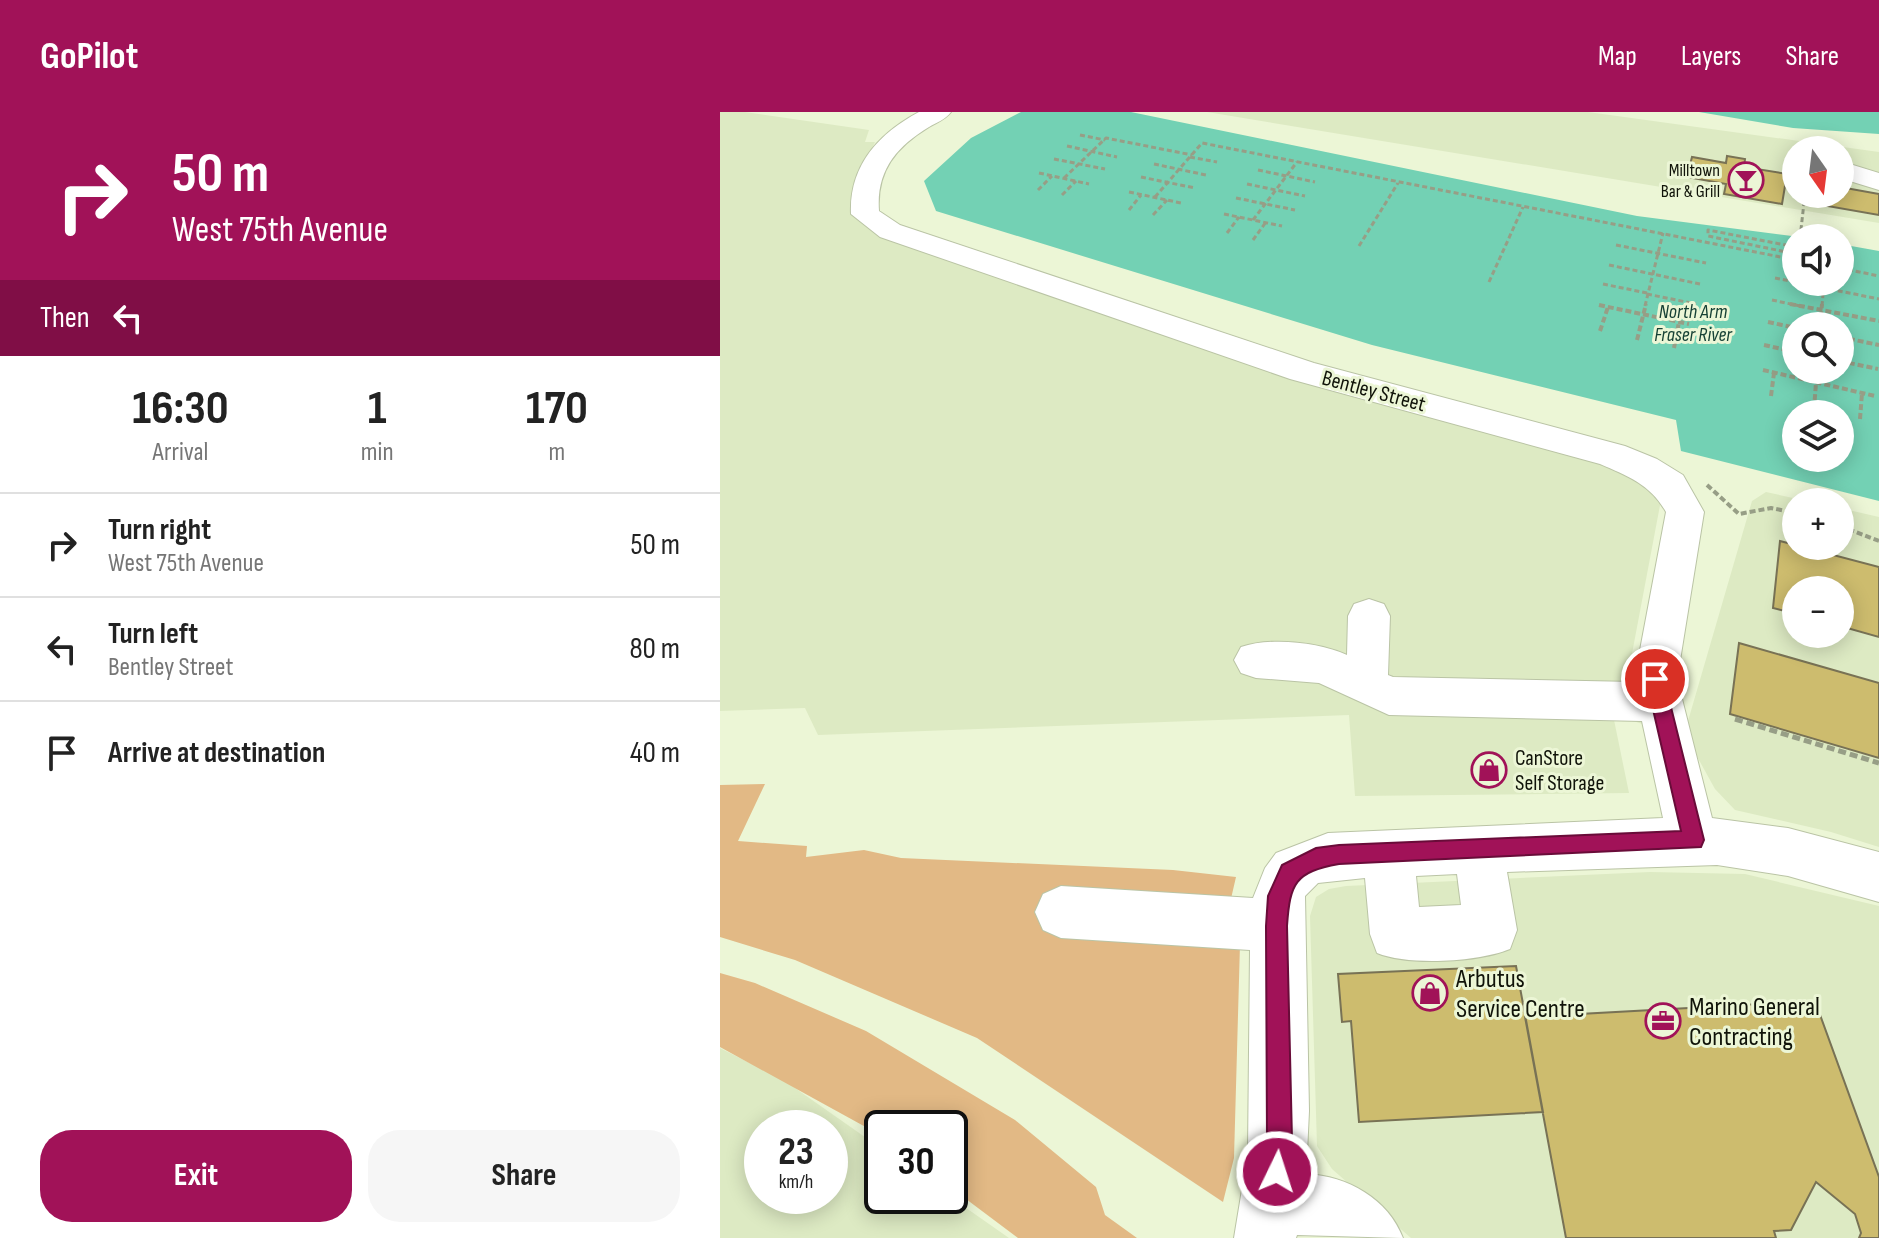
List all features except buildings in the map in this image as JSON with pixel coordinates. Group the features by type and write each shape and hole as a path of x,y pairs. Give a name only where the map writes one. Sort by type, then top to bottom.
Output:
{"street":[{"name":"Bentley Street","path":"916,117 872,163 861,191 865,214 890,231 1335,385 1612,455 1644,468 1670,485 1685,512 1668,530 1645,686 1693,840"},
{"path":"1854,174 1879,182"},
{"path":"1364,684 1369,664 1369,616"},
{"path":"1256,660 1325,665 1389,696 1645,686"},
{"path":"1372,1238 1342,1212 1330,1206 1269,1220 1280,1140 1277,926 1283,881 1298,865 1339,855 1693,840 1740,842 1806,854 1879,877"},
{"path":"1388,852 1396,934 1491,930 1478,848"},
{"path":"1061,912 1277,926"}],"path":[{"path":"1080,135 1217,162"},
{"path":"1064,178 1105,140"},
{"path":"1155,197 1202,143 1782,257"},
{"path":"1067,146 1117,157"},
{"path":"1054,159 1105,169"},
{"path":"1253,220 1297,162"},
{"path":"1154,164 1206,175"},
{"path":"1258,170 1315,182"},
{"path":"1039,173 1089,184"},
{"path":"1038,190 1052,176"},
{"path":"1141,177 1195,188"},
{"path":"1062,195 1076,181"},
{"path":"1359,246 1398,183"},
{"path":"1247,184 1305,196"},
{"path":"1129,192 1181,203"},
{"path":"1129,210 1142,195"},
{"path":"1236,198 1295,210"},
{"path":"1153,215 1167,200"},
{"path":"1489,282 1523,207"},
{"path":"1224,214 1282,226"},
{"path":"1227,233 1239,217"},
{"path":"1253,240 1266,222"},
{"path":"1782,244 1708,230 1708,236 1782,251"},
{"path":"1637,340 1663,233"},
{"path":"1616,245 1706,263"},
{"path":"1609,265 1700,284"},
{"path":"1854,271 1879,276"},
{"path":"1775,278 1782,279"},
{"path":"1603,284 1696,304"},
{"path":"1854,293 1879,299"},
{"path":"1822,310 1823,296"},
{"path":"1772,300 1879,321"},
{"path":"1599,305 1689,324"},
{"path":"1600,331 1608,307"},
{"path":"1674,348 1679,322"},
{"path":"1768,322 1782,325"},
{"path":"1854,340 1879,345"},
{"path":"1764,345 1782,349"},
{"path":"1854,364 1878,369"},
{"path":"1763,370 1782,375"},
{"path":"1771,396 1774,373"},
{"path":"1824,384 1875,396"},
{"path":"1860,419 1862,393"},
{"path":"1739,514 1771,508 1782,510"},
{"path":"1854,531 1879,541"},
{"path":"1735,719 1879,763"}],"shaded area":[{"path":"720,112 745,112 869,130 865,142 875,142 865,163 852,215 874,233 1313,382 1591,456 1634,474 1661,500 1631,659 1646,725 1613,715 1629,793 1355,796 1349,715 818,735 805,708 720,711"},
{"path":"1207,112 1588,112 1782,139 1782,207"},
{"path":"1854,149 1879,152 1879,223 1788,208 1854,208"},
{"path":"1766,492 1782,496 1782,560 1854,560 1854,511 1879,517 1879,847 1831,832 1735,810 1715,789 1694,751 1688,721 1752,501"},
{"path":"765,784 738,841 807,846 806,857 864,850 901,858 1173,870 1236,877 1230,903 1240,944 1234,1158 1223,1202 977,1038 795,960 720,937 720,785"},
{"path":"1650,872 1745,874 1879,906 1879,1238 1411,1238 1332,1169 1317,1146 1310,916 1316,897 1329,889 1346,886"},
{"path":"720,973 755,983 866,1031 1015,1120 1096,1187 1105,1215 1137,1238 1018,1238 968,1200 968,1110 864,1110 864,1126 848,1117 848,1110 835,1110 720,1047"},
{"path":"720,1048 785,1081 826,1110 744,1110 744,1214 848,1214 848,1125 864,1136 864,1214 968,1214 968,1209 1009,1238 720,1238"}],"water":[{"name":"North Arm Fraser River","path":"1021,112 1131,112 1637,216 1782,235 1782,296 1854,296 1854,247 1879,251 1879,501 1854,495 1854,488 1828,488 1681,451 1676,420 1372,345 936,211 924,181 971,138"},
{"path":"1699,112 1879,112 1879,134 1793,128"}],"place":[{"name":"Milltown Bar & Grill","path":"1746,180"},
{"name":"CanStore Self Storage","path":"1489,770"},
{"name":"Arbutus Service Centre","path":"1430,993"},
{"name":"Marino General Contracting","path":"1663,1021"}],"route":[{"path":"1277,1172 1280,1140 1277,926 1279,896 1289,872 1316,858 1339,855 1693,840 1655,679"}]}
